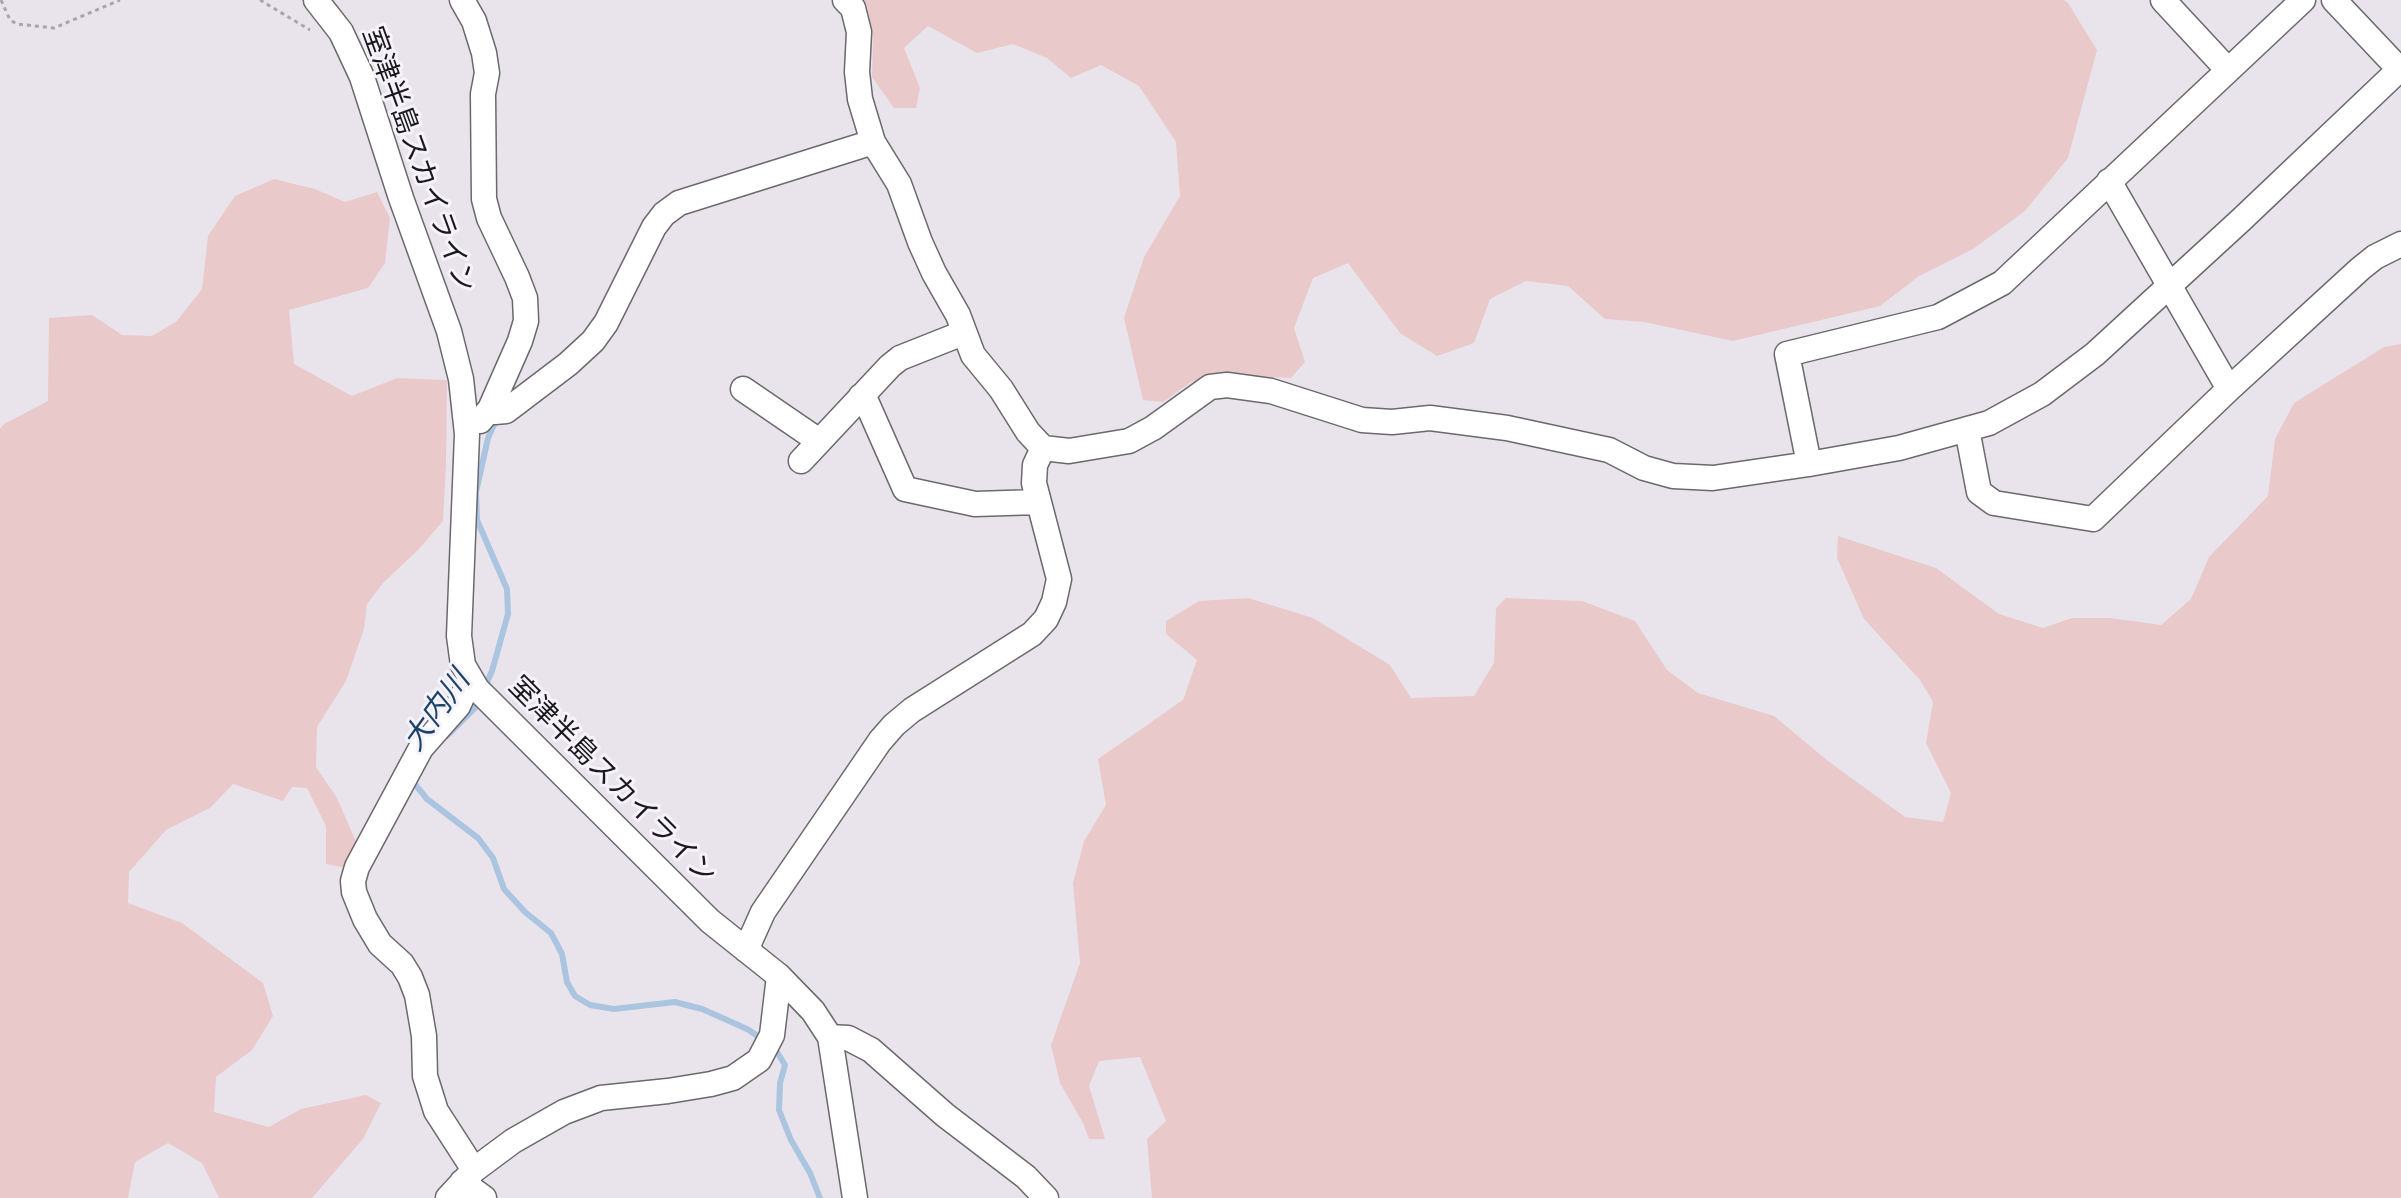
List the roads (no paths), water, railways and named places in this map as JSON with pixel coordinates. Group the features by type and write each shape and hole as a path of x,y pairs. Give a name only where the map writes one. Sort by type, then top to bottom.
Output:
{"street":[{"name":"室津半島スカイライン","path":"316,0 341,32 362,77 449,331 461,379 467,434 459,636 463,665 477,689 710,921 779,976 813,1011 830,1037 855,1198"},
{"path":"462,0 474,21 487,73 483,94 484,199 489,218 525,298 526,321 495,412"},
{"path":"845,0 853,8 859,32 857,72 860,99 873,142 899,184 920,242 958,315 973,355 1043,448 1069,451 1129,441 1153,428 1210,387 1227,385 1271,391 1362,420 1392,422 1430,418 1507,428 1609,450 1644,468 1673,476 1713,478 1899,448 1989,423 2042,394 2095,354 2401,69 2334,0"},
{"path":"2163,0 2227,69"},
{"path":"1809,464 1787,354 1938,317 2002,283 2303,0"},
{"path":"467,434 568,364 593,341 606,323 654,227 664,214 679,203 873,142"},
{"path":"2109,181 2229,389"},
{"path":"1967,429 1979,492 1994,503 2093,519 2360,269 2375,257 2401,244"},
{"path":"801,461 900,358 963,333"},
{"path":"743,389 819,441"},
{"path":"861,396 905,489 975,504 1038,502"},
{"path":"746,950 763,912 894,725 1032,634 1046,619 1059,579 1034,483 1035,465 1043,448"},
{"path":"470,680 458,706 421,748 357,867 353,881 365,919 380,944 402,964 410,977 422,1022 425,1076 436,1111 461,1183 484,1198"},
{"path":"461,1183 513,1141 564,1112 601,1098 668,1091 733,1078 759,1060 772,1035 779,976"},
{"path":"830,1037 848,1038 871,1050 945,1115 1026,1177 1046,1198"},
{"path":"1026,1177 1043,1181 1065,1198"}],"waterway":[{"name":"大内川","path":"484,689 508,614 507,589 477,520 476,492 488,438 497,418"},
{"name":"大内川","path":"447,736 475,708 479,699"},
{"name":"大内川","path":"415,780 414,783 427,799 478,838 493,858 504,889 525,912 551,933 562,954 567,982 575,996 590,1005 614,1009 675,1002 702,1009 749,1030 764,1041"},
{"name":"大内川","path":"774,1047 785,1065 780,1083 779,1110 820,1198"}]}
